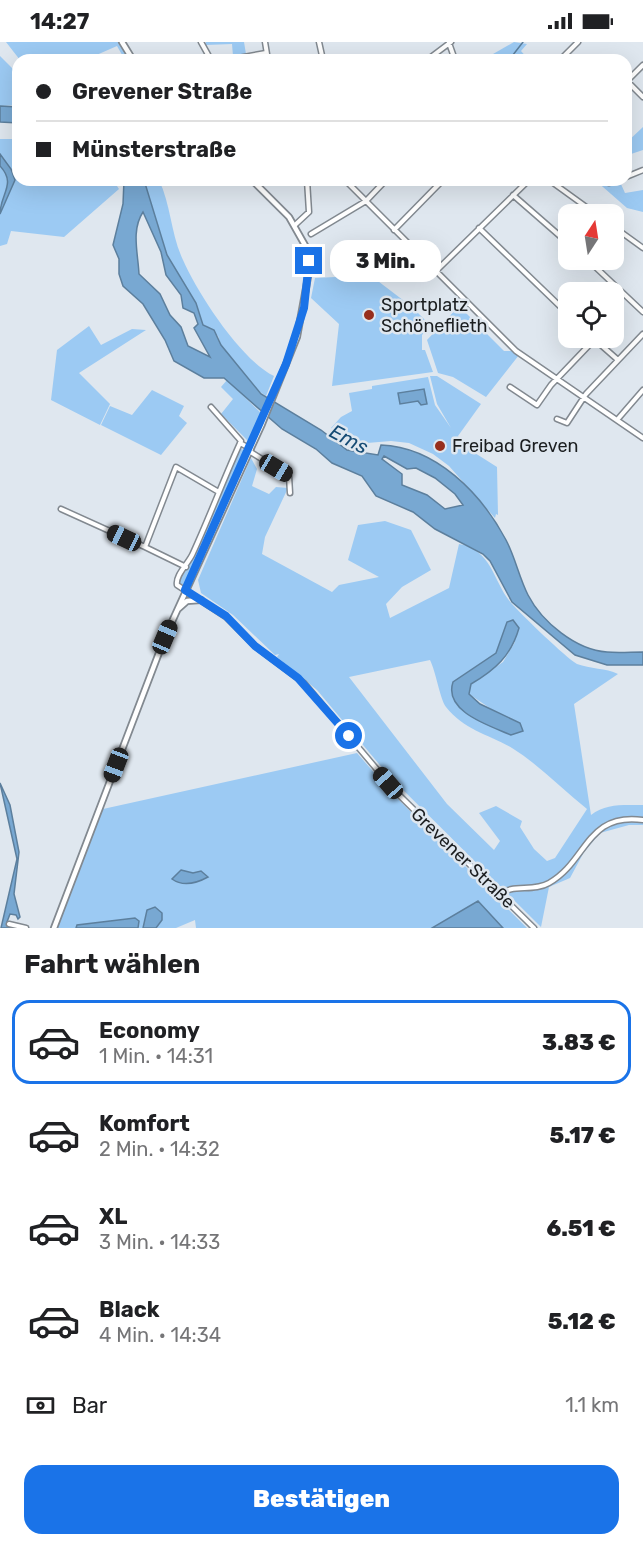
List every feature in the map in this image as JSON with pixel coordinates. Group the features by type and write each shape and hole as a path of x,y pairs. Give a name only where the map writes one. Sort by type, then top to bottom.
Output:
{"main road":[{"path":"54,928 176,611 262,424 297,337 304,308 309,268 306,247 296,225 258,186"},
{"path":"176,611 187,601 201,600"}],"street":[{"path":"261,54 267,53 265,42"},
{"path":"435,54 450,42"},
{"path":"566,54 578,42"},
{"path":"632,75 643,65"},
{"path":"632,87 643,97"},
{"path":"296,225 309,212 307,186"},
{"path":"351,186 516,351 643,438"},
{"path":"310,234 366,201 380,186"},
{"path":"394,230 437,186"},
{"path":"436,271 523,186"},
{"path":"557,186 582,204"},
{"path":"513,195 558,234"},
{"path":"479,228 558,304"},
{"path":"624,234 643,248"},
{"path":"599,270 643,312"},
{"path":"557,419 567,423 584,398 643,334"},
{"path":"510,387 537,405 585,348"},
{"path":"605,348 618,360"},
{"path":"617,420 643,390"},
{"path":"185,590 176,581 186,567 241,440 211,407"},
{"path":"240,443 289,476 290,493"},
{"path":"145,547 176,467 217,491"},
{"path":"61,509 186,567"},
{"name":"Grevener Straße","path":"185,590 226,616 255,646 304,683 396,792 534,928"},
{"path":"500,894 549,884 566,870 589,838 602,827 620,821 643,820"},
{"path":"9,924 26,928"}],"shaded area":[{"path":"6,42 119,42 126,54 122,54 117,46 99,54 15,54"},
{"path":"206,42 244,42 246,54 233,54 232,44 205,45"},
{"path":"514,42 527,44 521,51 524,54 493,54"},
{"path":"0,56 12,68 12,105 0,106"},
{"path":"0,106 12,107 12,123 0,122"},
{"path":"643,127 643,150 632,154 632,137"},
{"path":"0,139 12,139 12,172 11,169 0,154"},
{"path":"0,154 11,169 12,186 0,214 7,178 0,166"},
{"path":"0,166 7,176 8,186 0,207"},
{"path":"12,186 117,186 119,189 64,237 11,231 7,244 0,246 0,214"},
{"path":"124,186 146,186 167,255 196,303 203,325 214,330 221,345 261,394 321,430 347,450 378,455 381,445 401,448 420,454 455,476 484,506 496,523 509,547 528,595 542,615 561,633 584,646 611,652 643,652 643,665 607,665 575,655 512,602 490,561 483,554 435,529 413,512 376,496 362,476 332,463 316,449 282,429 224,378 204,378 174,361 165,340 143,304 123,286 119,274 119,259 113,245 123,204","holes":["143,212 161,252 166,275 181,295 183,308 194,313 198,324 194,328 210,357 188,346 181,327 170,315 160,294 139,274 136,234","384,456 407,469 416,468 435,478 455,494 463,505 445,509 427,495 402,485 402,474 382,459"]},
{"path":"146,186 161,186 179,250 199,290 222,325 248,356 274,376 266,396 254,388 221,345 218,336 203,325 167,255"},
{"path":"602,186 622,186 625,193 643,190 643,212 627,208"},
{"name":"Sportplatz Schöneflieth","path":"353,262 412,307 430,325 422,335 422,350 425,350 433,372 332,386 339,324 311,298 315,278 335,277"},
{"path":"459,306 504,351 515,351 519,355 486,397 453,377 438,373 427,340"},
{"path":"89,326 101,345 132,329 146,330 79,373 110,404 100,425 51,400 57,350"},
{"name":"Freibad Greven","path":"430,376 437,376 481,404 458,436 467,448 497,467 498,515 496,514 495,518 449,466 433,454 409,443 391,441 355,444 331,428 341,417 352,411 349,393 372,389 372,386 428,377 435,405 451,428 437,404"},
{"path":"227,380 261,413 248,441 221,414 233,399 221,387"},
{"path":"424,389 427,404 421,405 418,401 400,404 398,393"},
{"path":"152,390 184,406 179,416 187,423 161,455 101,425 110,406 132,415"},
{"path":"240,448 245,451 185,584 181,584 179,582 191,562"},
{"path":"251,458 257,469 252,486 269,494 276,487 288,488 265,537 262,554 332,592 339,585 379,577 348,560 358,525 385,521 411,530 431,570 402,587 386,604 390,618 449,588 459,544 470,547 486,560 512,604 563,653 577,664 618,674 574,704 591,815 603,808 643,805 643,825 629,825 600,833 584,852 570,878 549,887 541,927 389,776 317,690 277,657 279,654 275,655 233,615 201,593 198,580","holes":["507,622 515,642 503,662 471,684 469,694 503,717 513,717 476,719 460,677 496,653","430,660 444,703 453,715 468,726 522,754 587,809 555,858 547,861 534,849 520,827 522,821 496,806 479,813 500,841 494,850 447,804 349,677"]},
{"path":"513,620 519,628 512,647 495,668 471,684 469,694 480,704 520,723 523,731 511,735 481,722 462,710 455,702 452,693 453,682 496,653 507,622"},
{"path":"357,753 392,793 527,928 503,928 478,901 432,928 196,928 195,920 176,928 57,928 103,809"},
{"path":"0,783 10,805 19,852 14,894 20,917 18,919 16,915 10,914 7,922 10,928 1,928 17,859"},
{"path":"181,870 193,873 201,871 208,877 190,883 181,883 172,879"},
{"path":"478,901 503,928 432,928"},
{"path":"155,907 162,913 162,920 156,928 143,928 147,910"},
{"path":"135,918 139,921 138,928 76,928 77,925"}],"waterway":[{"path":"514,54 523,42"}],"place":[{"name":"Sportplatz Schöneflieth","path":"369,315"},
{"name":"Freibad Greven","path":"440,446"}],"route":[{"path":"309,261 307,293 297,337 262,424 185,590 226,616 246,639 293,673 309,688 349,736"}],"water label":[{"name":"Ems","path":"349,439"}]}
